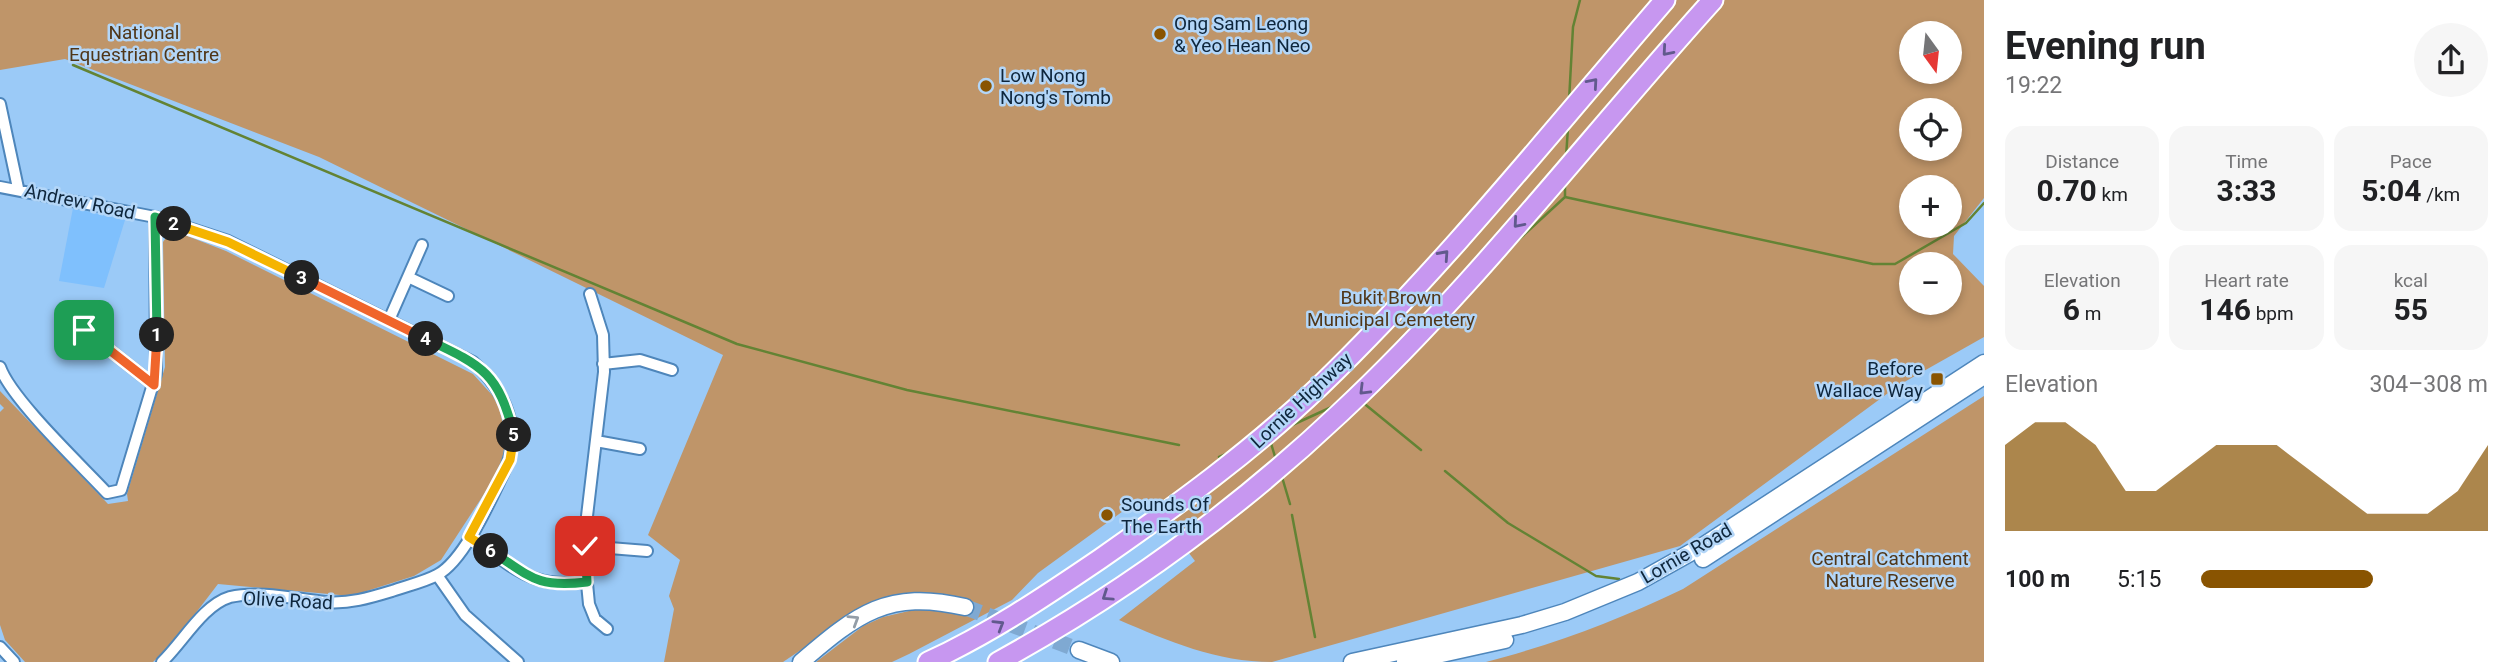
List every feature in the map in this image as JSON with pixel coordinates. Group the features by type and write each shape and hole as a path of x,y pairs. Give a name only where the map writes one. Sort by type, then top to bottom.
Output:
{"highway":[{"name":"Lornie Highway","path":"928,662 989,631 1037,602 1200,488 1264,436 1375,330 1448,251 1665,0"},
{"name":"Lornie Highway","path":"998,662 1059,629 1164,558 1286,463 1399,355 1471,277 1713,0"}],"street":[{"path":"0,104 18,188"},
{"name":"Andrew Road","path":"0,187 18,188 155,217 228,242 473,362 490,377 502,396 514,437 510,460 454,561 438,575"},
{"path":"1,374 107,493 115,492 124,484 154,385 158,357 155,217"},
{"path":"389,320 422,245"},
{"path":"408,277 449,296"},
{"path":"590,294 603,335 603,364 585,546 589,604 595,619 607,629"},
{"path":"84,330 154,385"},
{"path":"603,364 640,360 672,370"},
{"name":"Lornie Road","path":"1405,662 1530,633 1573,620 1681,571 1984,362"},
{"name":"Lornie Road","path":"1352,662 1522,625 1587,603 1677,562 1794,494 1984,376"},
{"path":"596,441 640,449"},
{"path":"469,537 524,575 541,582 564,585 587,582"},
{"path":"585,546 647,551"},
{"path":"438,575 465,615 518,662"},
{"name":"Olive Road","path":"163,662 187,637 205,611 229,598 245,595 340,603 361,601 438,575"},
{"path":"801,662 857,617 890,604 920,599 965,607"},
{"path":"0,647 14,662"},
{"path":"1079,650 1111,662"}],"shaded area":[{"path":"73,208 125,220 104,288 59,281"}],"green space":[{"name":"Bukit Brown Municipal Cemetery","path":"0,0 1984,0 1984,198 1962,226 1962,175 1899,175 1899,238 1954,238 1953,252 1899,252 1899,315 1962,315 1962,263 1984,286 1984,337 1899,385 1680,546 1272,662 1212,654 1174,643 1119,620 1195,561 1147,498 1130,506 1038,573 1012,600 892,662 816,662 863,626 883,617 922,608 941,596 829,631 783,662 664,662 674,609 669,596 680,560 648,535 723,355 319,157 65,59 0,70"},
{"path":"177,232 226,251 473,374 493,396 499,408 504,428 502,461 488,488 441,560 414,576 351,596 218,584 172,644 153,662 25,662 5,640 0,625 0,412 4,408 0,404 0,391 108,504 128,501 127,494 165,367 163,242 168,235"},
{"name":"Central Catchment Nature Reserve","path":"1984,396 1984,662 1486,662 1586,630 1683,589"}],"waterway":[{"path":"1569,101 1573,27 1580,0"},
{"path":"73,65 737,344 907,390 1179,445"},
{"path":"1566,157 1568,128"},
{"path":"1512,246 1565,197 1565,184"},
{"path":"1565,197 1873,264 1895,264 1966,223 1984,203"},
{"path":"600,308 605,325"},
{"path":"1361,401 1421,450"},
{"path":"1288,427 1336,405"},
{"path":"1270,440 1276,460"},
{"path":"1219,457 1231,452"},
{"path":"1445,471 1508,523 1596,576 1619,579"},
{"path":"1282,477 1290,504"},
{"path":"1292,515 1315,637"}],"tunnel":[{"path":"965,607 1079,650"}],"place":[{"name":"Ong Sam Leong & Yeo Hean Neo","path":"1160,34"},
{"name":"Low Nong Nong's Tomb","path":"986,86"},
{"name":"Before Wallace Way","path":"1937,379"},
{"name":"Sounds Of The Earth","path":"1107,515"}],"route":[{"path":"84,330 154,385 158,357 155,217 228,242 473,362 490,377 502,396 514,437 510,460 469,537 524,575 541,582 564,585 587,582 585,546"}],"park label":[{"name":"National Equestrian Centre","path":"144,43"}]}
